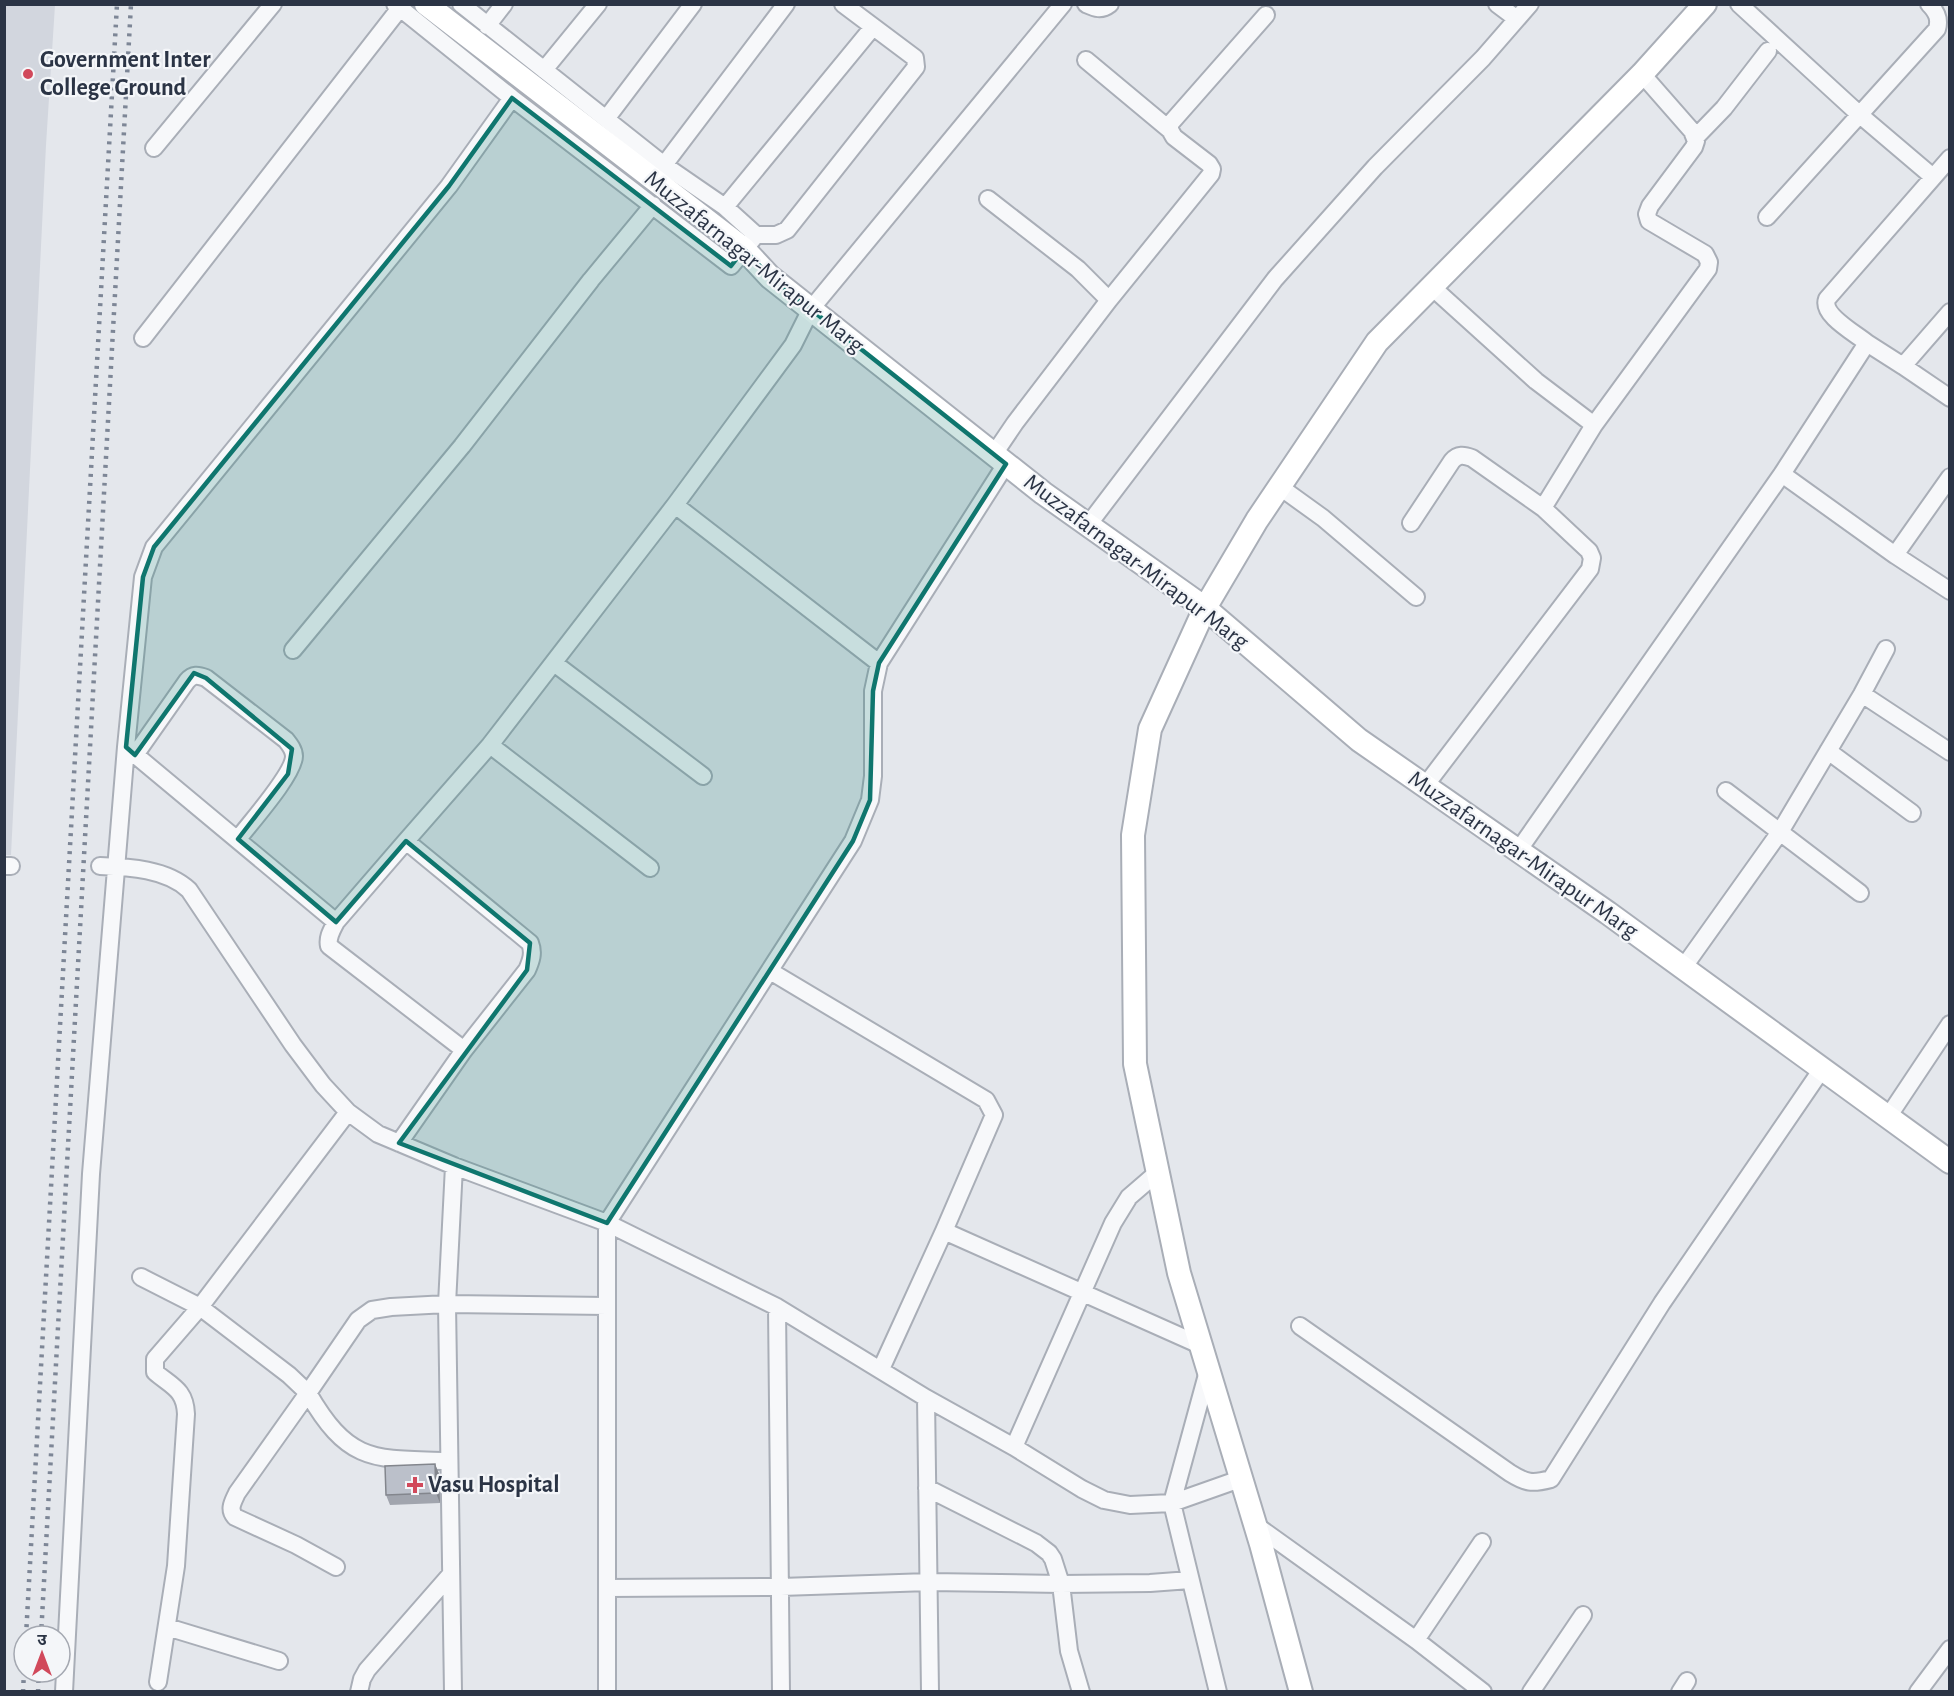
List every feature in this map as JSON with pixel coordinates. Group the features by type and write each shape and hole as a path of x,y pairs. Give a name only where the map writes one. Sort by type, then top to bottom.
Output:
{"main road":[{"name":"Muzzafarnagar-Mirapur Marg","path":"426,4 750,242 770,277 1000,459 1205,608 1359,740 1683,968 1950,1162"},
{"path":"1301,1692 1254,1524 1179,1273 1136,1064 1133,835 1150,729 1205,608 1257,520 1377,342 1642,74 1705,4"}],"street":[{"path":"154,148 273,4"},
{"path":"461,4 664,165 725,207 750,242"},
{"path":"487,26 504,4"},
{"path":"544,70 598,4"},
{"path":"606,119 693,4"},
{"path":"664,165 786,4"},
{"path":"143,338 397,7 731,266 750,242 787,230 916,67 915,58 843,4"},
{"path":"464,1050 333,950 328,941 336,922 490,745 675,505 793,345 811,309 1063,4"},
{"path":"1086,4 1098,9 1110,4"},
{"path":"1497,4 1516,20"},
{"path":"1088,525 1275,279 1375,167 1483,58 1530,4"},
{"path":"1739,4 1784,48 1933,177"},
{"path":"1767,217 1938,29 1937,14 1929,4"},
{"path":"1170,130 1170,124 1266,15"},
{"path":"725,207 873,27"},
{"path":"1695,138 1724,108 1768,51"},
{"path":"607,1692 607,1223 853,841 870,800 873,776 873,691 879,663 1000,459 1015,423 1109,300 1212,172 1209,164 1086,60"},
{"path":"1543,508 1594,425 1708,269 1705,254 1649,221 1647,214 1650,206 1694,147 1695,138 1692,131 1642,74"},
{"path":"64,1692 108,866 131,751 142,577 154,547 449,186 512,98"},
{"path":"1950,158 1827,298 1825,304 1832,316 1867,343 1950,398"},
{"path":"988,200 1078,269 1109,300"},
{"path":"293,650 462,446 591,280 653,205"},
{"path":"1432,287 1536,381 1594,425"},
{"path":"1903,366 1950,312"},
{"path":"1518,851 1782,474 1867,343"},
{"path":"1411,523 1455,457 1464,455 1472,458 1543,508 1588,551 1592,558 1590,569 1425,786"},
{"path":"1782,474 1895,555 1950,591"},
{"path":"1895,555 1950,477"},
{"path":"1280,487 1323,518 1416,597"},
{"path":"675,505 879,663"},
{"path":"1683,968 1780,832 1886,649"},
{"path":"554,663 703,776"},
{"path":"131,751 191,676 198,675 206,678 286,740 294,755 288,774 238,840"},
{"path":"1862,694 1950,752"},
{"path":"490,745 650,868"},
{"path":"131,751 336,922"},
{"path":"1828,751 1912,813"},
{"path":"1726,791 1860,893"},
{"path":"399,1143 464,1050 527,970 532,960 530,943 406,841"},
{"path":"108,866 160,874 173,879 189,890 293,1045 323,1085 348,1112 378,1134 454,1166 607,1223 777,1307 926,1398 1014,1447 1082,1490 1104,1500 1130,1505 1172,1503 1240,1479"},
{"path":"770,971 986,1100 994,1115 881,1369"},
{"path":"1888,1117 1950,1024"},
{"path":"1300,1326 1524,1482 1539,1483 1551,1479 1662,1303 1822,1069"},
{"path":"158,1682 176,1566 186,1406 181,1392 155,1372 155,1359 200,1307 348,1112"},
{"path":"453,1692 447,1304 454,1166"},
{"path":"1014,1447 1121,1208 1129,1197 1158,1172"},
{"path":"944,1231 1200,1345"},
{"path":"141,1277 200,1307 281,1369 308,1393 332,1430 359,1450 390,1460 449,1461"},
{"path":"336,1567 296,1545 235,1517 231,1506 237,1493 364,1314 372,1310 391,1307 447,1304 607,1306"},
{"path":"777,1307 781,1692"},
{"path":"1208,1371 1172,1503 1218,1692"},
{"path":"926,1398 930,1692"},
{"path":"927,1488 1043,1548 1053,1560 1061,1584 1069,1652 1082,1692"},
{"path":"1254,1524 1416,1640 1483,1692"},
{"path":"1416,1640 1482,1542"},
{"path":"359,1692 367,1670 451,1574"},
{"path":"607,1588 781,1587 928,1582 1150,1583 1190,1580"},
{"path":"1531,1692 1583,1615"},
{"path":"167,1627 279,1661"},
{"path":"1918,1692 1950,1649"}],"highlighted area":[{"path":"512,98 731,266 744,249 770,277 1006,464 879,663 873,691 870,800 853,841 607,1223 399,1143 527,970 530,943 406,841 336,922 238,839 288,774 292,749 206,678 194,673 135,755 126,747 143,577 154,547 449,186"}],"shaded area":[{"path":"5,4 55,5 11,855 4,855"}],"building":[{"path":"435,1464 436,1493 386,1495 385,1466"}],"railway":[{"path":"27,1624 117,4"},
{"path":"42,1624 131,4"},
{"path":"23,1684 23,1692"},
{"path":"38,1684 38,1692"}],"place":[{"name":"Government Inter College Ground","path":"28,74"},
{"name":"Vasu Hospital","path":"415,1485"}]}
